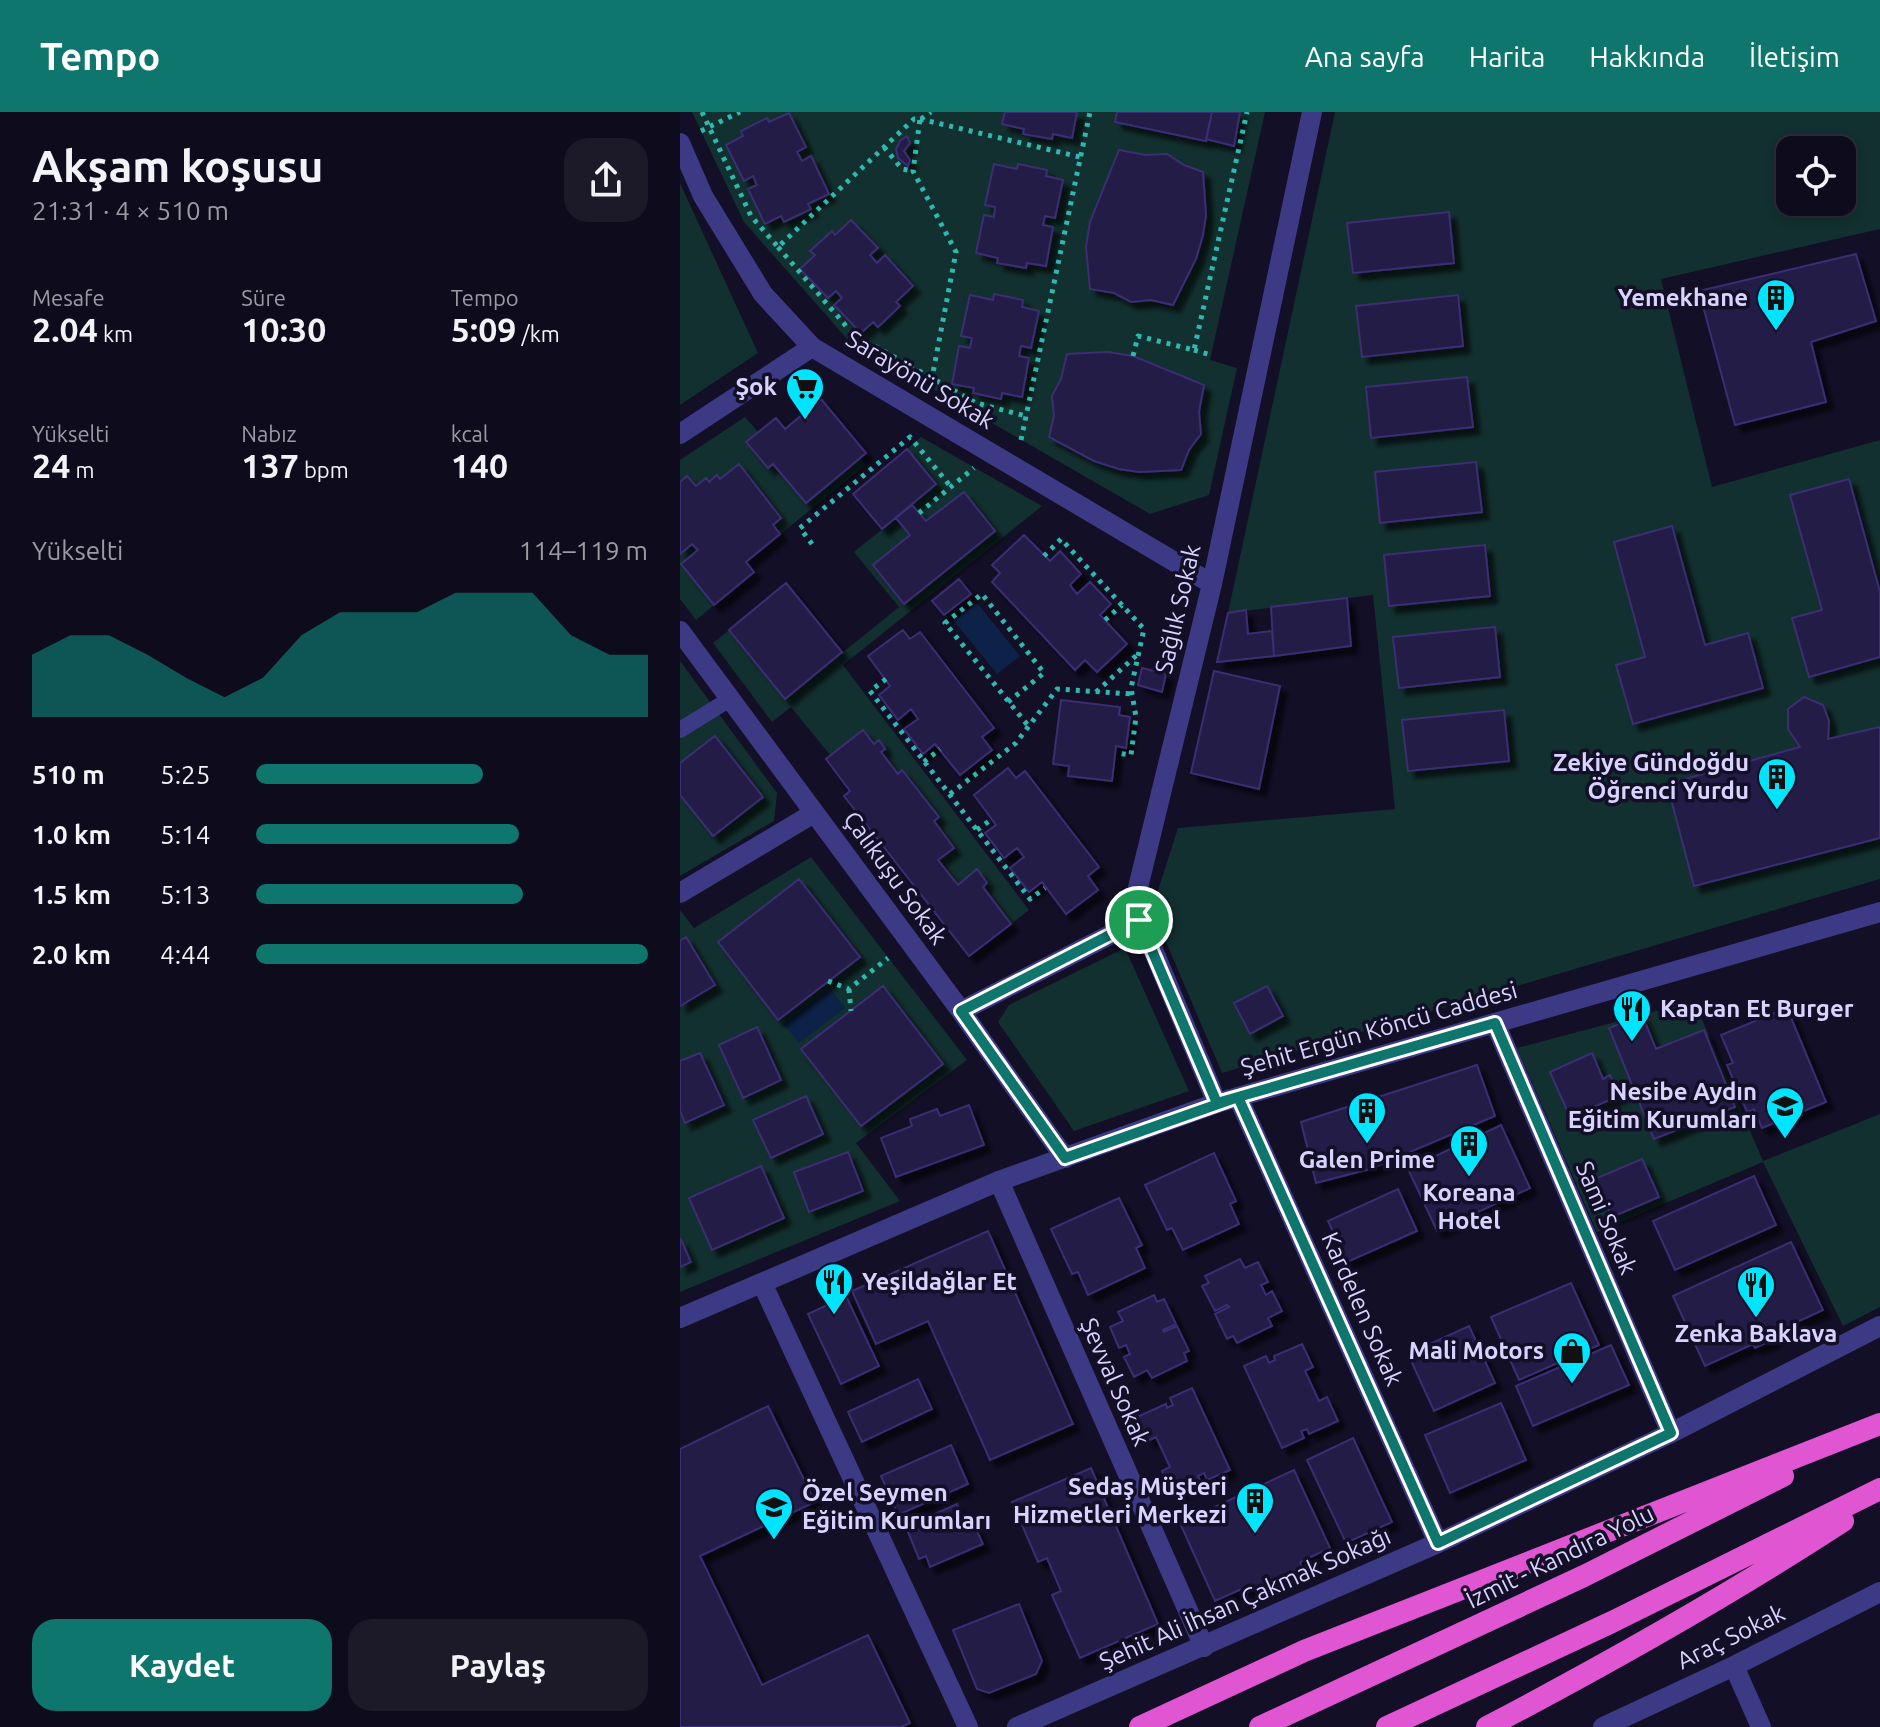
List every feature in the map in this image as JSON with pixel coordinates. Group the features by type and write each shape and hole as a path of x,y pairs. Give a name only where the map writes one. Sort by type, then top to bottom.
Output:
{"highway":[{"path":"1140,1727 1304,1651 1880,1425"},
{"name":"İzmit - Kandıra Yolu","path":"1260,1727 1584,1576 1880,1425"},
{"path":"1387,1727 1612,1622 1880,1489"},
{"path":"1487,1727 1603,1666 1753,1579 1880,1497"}],"street":[{"name":"Sağlık Sokak","path":"1217,1103 1134,904 1212,584 1312,112"},
{"name":"Sarayönü Sokak","path":"680,143 703,196 763,294 812,347 1212,584"},
{"path":"680,434 812,347"},
{"name":"Çalıkuşu Sokak","path":"680,631 961,1011 1065,1158"},
{"path":"680,893 814,813"},
{"name":"Şehit Ergün Köncü Caddesi","path":"680,1318 999,1181 1217,1103 1880,912"},
{"path":"961,1011 1139,920"},
{"name":"Sami Sokak","path":"1495,1023 1671,1433"},
{"name":"Kardelen Sokak","path":"1238,1097 1438,1543"},
{"name":"Şevval Sokak","path":"999,1181 1204,1647"},
{"path":"762,1283 968,1727"},
{"name":"Şehit Ali İhsan Çakmak Sokağı","path":"1017,1727 1438,1543 1671,1433 1880,1326"},
{"name":"Araç Sokak","path":"1603,1727 1734,1666 1880,1592"},
{"path":"1734,1666 1761,1727"}],"lane":[{"path":"680,730 730,699"}],"path":[{"path":"702,112 751,216 853,334 976,403 1026,416"},
{"path":"701,131 740,112"},
{"path":"931,112 920,119 913,171 956,252 932,378"},
{"path":"1021,440 1090,112"},
{"path":"1194,350 1247,112"},
{"path":"778,247 914,119 1080,157"},
{"path":"884,147 902,169 913,171"},
{"path":"1133,356 1138,336 1211,355"},
{"path":"812,544 800,528 910,437 951,487"},
{"path":"919,513 975,468"},
{"path":"1044,556 1061,539 1144,629 1139,664 1131,688 1136,717 1131,755 1116,753"},
{"path":"1008,702 1044,673 982,594 945,623 1008,702 1030,728"},
{"path":"1105,620 1122,605"},
{"path":"1096,692 1139,653"},
{"path":"886,679 870,691 924,762 1030,899 1045,888"},
{"path":"950,794 1016,743 1057,689 1132,694"},
{"path":"924,762 940,749"},
{"path":"977,830 992,819"},
{"path":"849,989 888,958"},
{"path":"828,981 849,989"},
{"path":"849,989 851,1011"}],"green space":[{"path":"692,112 1265,112 1210,360 1237,368 1209,495 1150,514 848,340 744,222"},
{"path":"1335,112 1880,112 1880,229 1661,279 1712,487 1880,440 1880,879 1222,1073 1152,909 1178,828 1395,809 1373,595 1228,613"},
{"path":"680,183 758,353 680,405"},
{"path":"745,417 759,433 747,443 767,467 773,464 806,503 860,458 866,465 746,562 754,572 696,620 680,599 680,460"},
{"path":"921,437 1042,506 843,665 1029,910 1011,924 983,887 987,883 977,870 958,885 938,860 934,821 938,817 903,771 898,774 881,752 885,748 879,741 831,756 791,707 772,722 713,643 729,630 785,699 899,607 854,552 896,518 910,535 873,565 904,604 995,531 964,492 926,521 912,505 936,484 907,449"},
{"path":"680,661 777,793 774,821 680,876"},
{"path":"811,857 967,1060 856,1143 900,1201 680,1292 680,910 694,928"},
{"path":"1125,948 1189,1091 1074,1131 998,1022 1009,1005"},
{"path":"1694,1001 1763,1161 1880,1114 1880,1307 1843,1326 1763,1162 1597,1232 1517,1048"}],"water":[{"path":"977,603 1020,656 997,674 954,621"},
{"path":"830,988 845,1008 799,1043 784,1024"}],"building":[{"path":"1005,112 1077,112 1072,138 1053,134 1052,139 1023,134 1024,129 1002,124"},
{"path":"1117,112 1212,112 1206,141 1115,122"},
{"path":"1212,112 1240,112 1234,146 1206,139"},
{"path":"789,113 806,147 797,152 802,161 811,156 829,194 808,204 811,209 784,222 781,216 765,224 748,189 757,185 753,176 744,181 726,145 743,136 741,131 767,118 769,122"},
{"path":"907,136 910,143 904,151 910,160 908,166 898,158 896,149"},
{"path":"1119,150 1145,155 1167,154 1203,172 1206,215 1203,235 1196,259 1173,305 1151,300 1131,302 1114,293 1090,289 1086,247 1090,222"},
{"path":"994,164 1017,169 1018,164 1047,170 1046,176 1063,180 1055,218 1045,216 1043,225 1053,227 1046,266 1027,263 1026,268 997,263 998,258 976,253 984,215 994,217 995,207 985,205"},
{"path":"1449,212 1454,263 1353,273 1347,223"},
{"path":"851,220 878,248 870,255 877,263 885,255 913,286 896,302 900,306 878,327 873,322 861,333 834,305 842,298 836,291 828,298 800,269 815,255 810,251 832,231 835,235"},
{"name":"Yemekhane","path":"1856,254 1876,321 1811,342 1826,402 1735,425 1699,291"},
{"path":"994,294 1023,300 1022,307 1039,311 1031,348 1021,346 1019,356 1029,358 1022,397 1002,393 1001,399 973,393 974,388 952,384 959,346 970,348 972,338 961,336 970,295 993,300"},
{"path":"1458,295 1463,346 1362,357 1356,306"},
{"path":"1108,352 1133,356 1204,385 1199,412 1201,434 1189,450 1181,470 1139,472 1119,469 1094,461 1049,437 1054,416 1052,396 1061,379 1067,354"},
{"path":"1467,377 1473,427 1371,438 1366,387"},
{"path":"821,399 866,453 806,503 773,464 768,468 746,442 776,418 785,429"},
{"path":"907,449 936,484 882,529 853,494"},
{"path":"1476,462 1482,512 1380,523 1375,472"},
{"path":"739,464 781,518 773,525 780,534 746,562 754,572 714,605 681,564 698,550 692,544 680,554 680,482 687,476 696,486 706,478 709,482 717,475 720,479"},
{"path":"1849,479 1880,592 1880,657 1809,677 1792,618 1822,610 1790,495"},
{"path":"964,492 995,531 904,604 873,565 910,535 896,518 912,505 926,521"},
{"path":"1672,526 1705,645 1748,633 1763,688 1633,724 1616,665 1645,657 1614,542"},
{"path":"1024,535 1050,561 1060,551 1081,574 1070,585 1077,594 1090,582 1111,604 1100,615 1127,644 1097,672 1085,660 1075,670 992,582 1000,573 992,565"},
{"path":"1485,545 1490,596 1389,606 1384,555"},
{"path":"959,579 971,594 944,615 932,601"},
{"path":"786,583 842,652 785,699 729,630"},
{"path":"1347,598 1351,646 1274,656 1271,607"},
{"path":"1246,610 1248,634 1272,631 1274,656 1217,662 1228,613"},
{"path":"1495,627 1500,677 1399,688 1393,637"},
{"path":"903,630 910,639 920,632 994,728 982,737 992,750 960,775 935,744 923,754 904,729 918,719 911,709 898,720 879,695 890,686 868,656"},
{"path":"1142,668 1166,674 1162,692 1138,685"},
{"path":"1214,671 1280,686 1259,789 1191,773"},
{"name":"Zekiye Gündoğdu Öğrenci Yurdu","path":"1804,697 1823,705 1829,721 1828,739 1880,727 1880,838 1694,886 1667,784 1800,747 1788,729 1788,709"},
{"path":"1061,700 1120,707 1119,715 1130,717 1126,748 1116,746 1112,781 1068,776 1069,766 1053,764"},
{"path":"1504,710 1509,761 1408,771 1402,720"},
{"path":"863,730 874,744 879,740 885,749 881,752 898,774 902,770 939,817 934,821 954,848 938,860 958,885 977,869 987,883 983,887 1011,924 969,956 844,796 850,791 826,759"},
{"path":"715,736 763,797 713,836 680,795 680,763"},
{"path":"1008,768 1016,778 1025,771 1099,867 1088,876 1098,890 1066,914 1042,882 1029,892 1010,868 1024,857 1017,848 1004,858 985,833 996,825 974,795"},
{"path":"799,879 860,957 778,1020 718,942"},
{"path":"686,937 715,985 680,1006 680,941"},
{"path":"883,986 943,1064 861,1126 801,1049"},
{"path":"1267,986 1283,1016 1250,1034 1234,1003"},
{"path":"1787,1008 1826,1102 1762,1128 1754,1109 1747,1112 1727,1065 1733,1063 1721,1035"},
{"path":"1642,1015 1656,1049 1704,1030 1735,1107 1654,1139 1609,1028"},
{"path":"757,1027 781,1080 743,1098 719,1045"},
{"path":"700,1053 724,1105 685,1123 680,1111 680,1061"},
{"path":"1592,1053 1603,1079 1610,1075 1619,1096 1570,1117 1550,1072"},
{"name":"Galen Prime","path":"1477,1065 1495,1116 1370,1169 1316,1183 1301,1122"},
{"path":"806,1096 823,1134 771,1158 753,1120"},
{"path":"969,1105 984,1145 896,1177 881,1138 912,1126 910,1119 937,1109 940,1116"},
{"name":"Koreana Hotel","path":"1501,1125 1530,1188 1437,1231 1408,1169"},
{"path":"848,1152 863,1191 809,1212 794,1172"},
{"path":"1214,1153 1236,1201 1230,1204 1239,1224 1183,1250 1172,1228 1167,1230 1145,1185"},
{"path":"1642,1159 1659,1197 1612,1217 1595,1179"},
{"path":"761,1166 784,1218 712,1250 689,1198"},
{"path":"1754,1176 1776,1225 1675,1270 1653,1221"},
{"path":"1398,1189 1417,1231 1347,1262 1328,1221"},
{"path":"1119,1198 1142,1245 1136,1248 1145,1268 1088,1295 1078,1272 1072,1274 1051,1229"},
{"path":"988,1231 1073,1424 990,1460 928,1321 876,1344 852,1291"},
{"path":"680,1238 691,1262 680,1267"},
{"path":"1791,1242 1823,1310 1773,1333 1775,1339 1755,1348 1753,1344 1705,1366 1673,1296"},
{"path":"1240,1259 1245,1268 1258,1262 1268,1282 1261,1285 1266,1295 1272,1291 1282,1311 1268,1318 1272,1326 1237,1343 1233,1336 1227,1339 1215,1314 1229,1307 1227,1305 1215,1311 1202,1286 1209,1283 1205,1276"},
{"path":"1571,1283 1599,1345 1519,1380 1491,1317"},
{"path":"1154,1295 1157,1302 1164,1299 1176,1324 1164,1332 1177,1326 1189,1351 1184,1353 1187,1361 1152,1378 1147,1370 1134,1377 1124,1357 1130,1354 1126,1345 1119,1348 1110,1327 1123,1321 1118,1312"},
{"path":"846,1296 879,1366 841,1384 808,1314"},
{"path":"1469,1326 1495,1383 1434,1411 1408,1354"},
{"path":"1302,1344 1313,1367 1305,1371 1319,1401 1327,1397 1338,1421 1309,1434 1307,1429 1301,1431 1304,1438 1282,1448 1244,1366 1266,1356 1269,1363 1275,1360 1274,1356"},
{"name":"Mali Motors","path":"1611,1345 1629,1385 1533,1426 1516,1386"},
{"path":"918,1379 932,1409 862,1442 848,1412"},
{"path":"1192,1388 1230,1470 1207,1480 1204,1473 1198,1476 1201,1482 1173,1495 1162,1471 1170,1467 1156,1437 1148,1441 1137,1417 1166,1404 1167,1408 1173,1405 1170,1398"},
{"path":"1501,1403 1526,1460 1450,1493 1425,1435"},
{"path":"768,1406 815,1502 700,1556 762,1685 868,1635 910,1723 901,1727 680,1727 680,1449"},
{"path":"1353,1438 1392,1522 1346,1543 1307,1460"},
{"path":"951,1445 968,1484 898,1515 881,1476"},
{"path":"1091,1468 1158,1624 1080,1658 1052,1595 1061,1591 1047,1558 1038,1562 1012,1502"},
{"name":"Sedaş Müşteri Hizmetleri Merkezi","path":"1294,1470 1330,1548 1300,1562 1302,1567 1247,1592 1246,1587 1215,1601 1180,1523"},
{"path":"957,1504 968,1530 975,1527 983,1544 930,1567 926,1556 919,1559 906,1527"},
{"path":"1019,1604 1042,1661 1036,1674 989,1693 977,1689 953,1630"}],"place":[{"name":"Yemekhane","path":"1776,332"},
{"name":"Şok","path":"805,421"},
{"name":"Zekiye Gündoğdu Öğrenci Yurdu","path":"1777,811"},
{"name":"Kaptan Et Burger","path":"1632,1043"},
{"name":"Nesibe Aydın Eğitim Kurumları","path":"1785,1140"},
{"name":"Galen Prime","path":"1367,1145"},
{"name":"Koreana Hotel","path":"1469,1178"},
{"name":"Yeşildağlar Et","path":"834,1316"},
{"name":"Zenka Baklava","path":"1756,1319"},
{"name":"Mali Motors","path":"1572,1385"},
{"name":"Sedaş Müşteri Hizmetleri Merkezi","path":"1255,1535"},
{"name":"Özel Seymen Eğitim Kurumları","path":"774,1541"}],"route":[{"path":"1139,920 961,1011 1065,1158 1238,1097 1495,1023 1671,1433 1438,1543 1238,1097 1217,1103 1139,920"}]}
